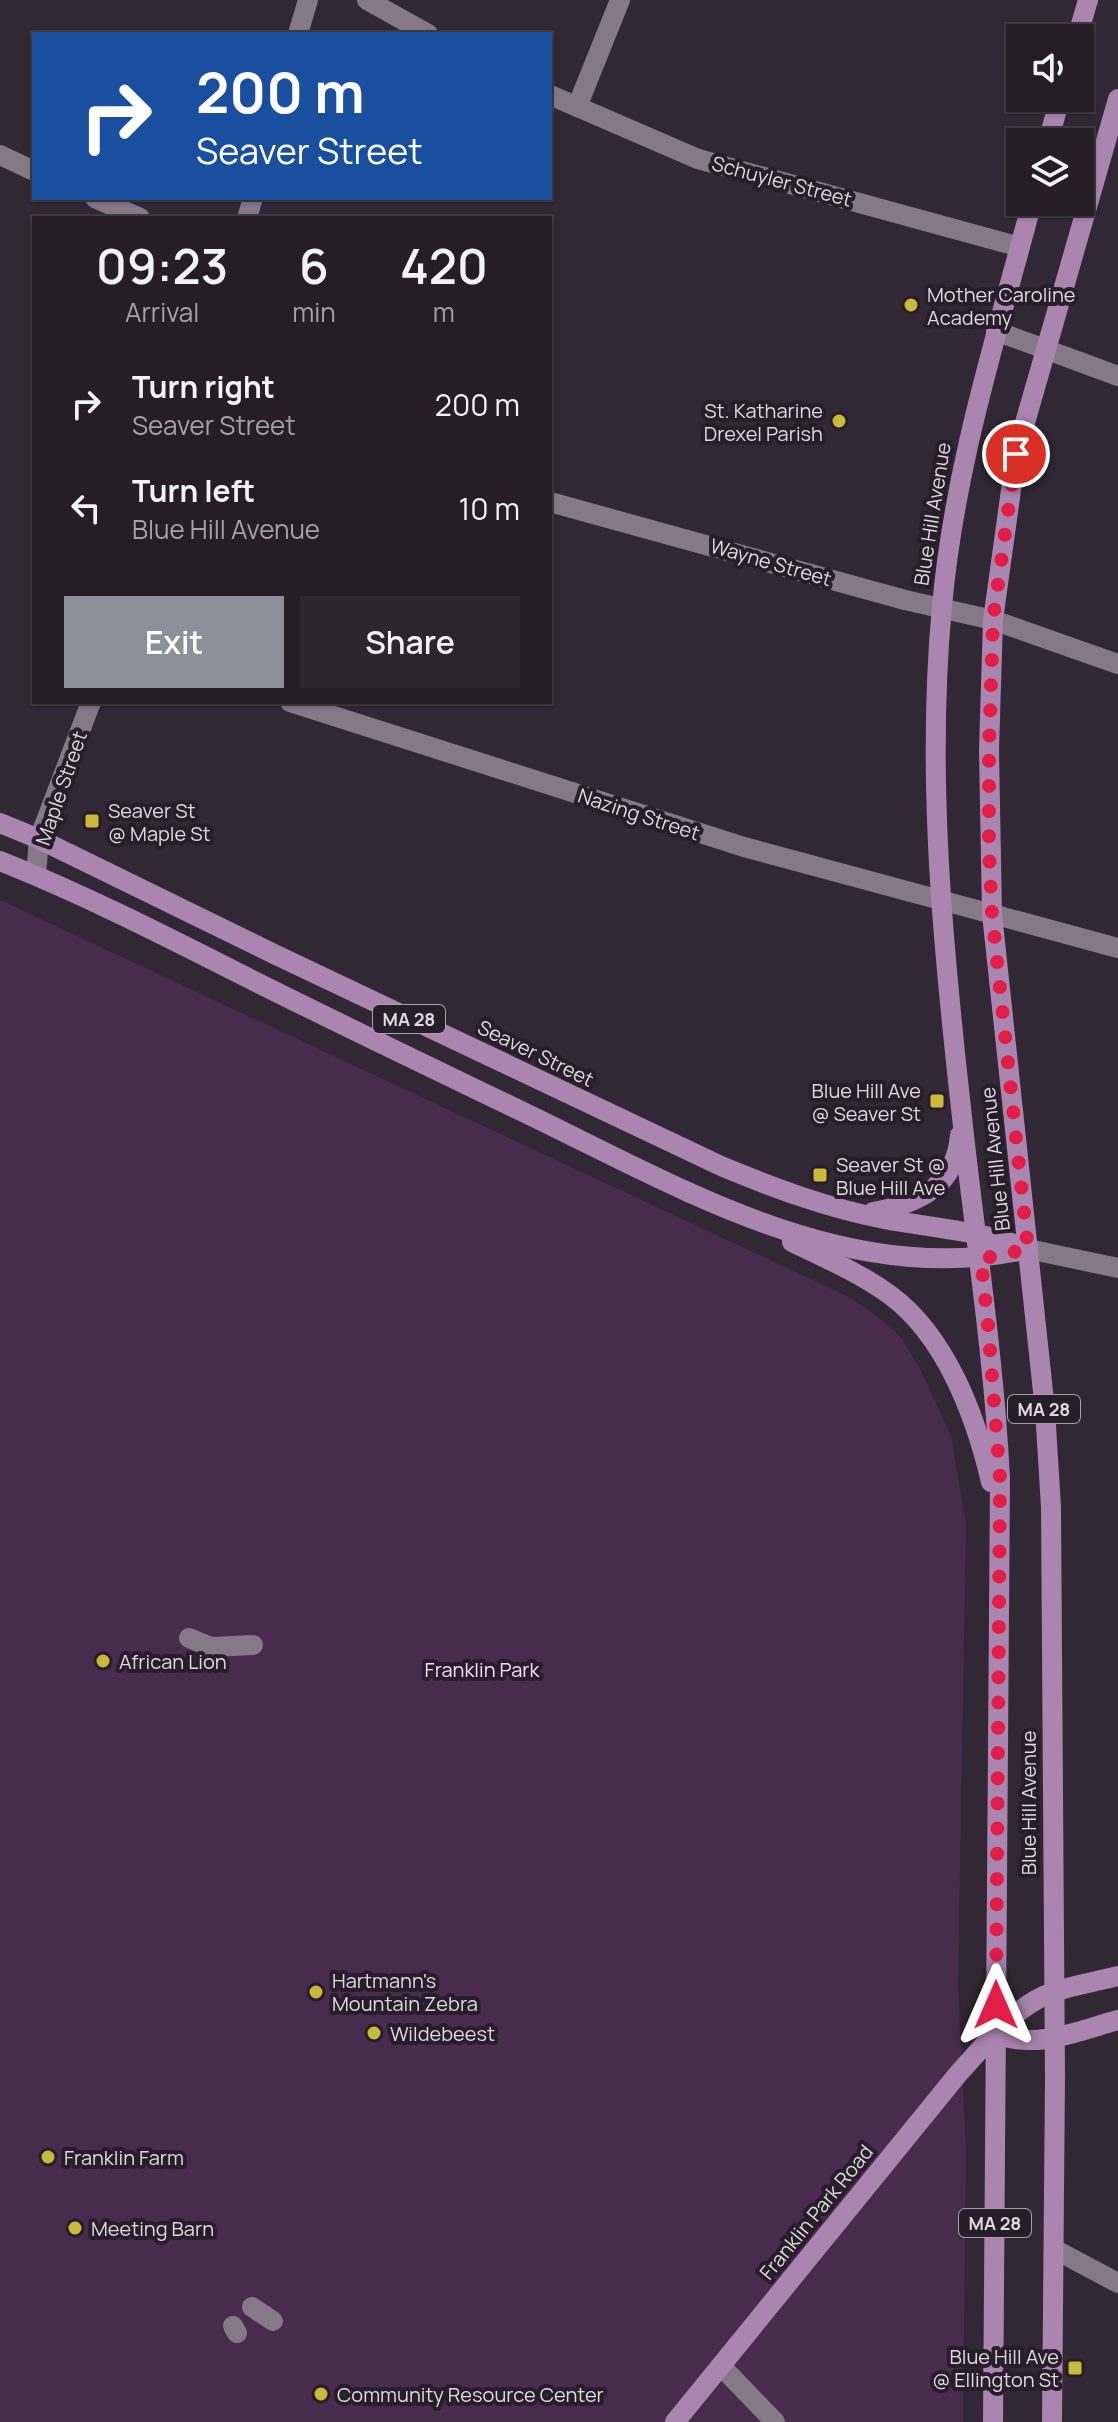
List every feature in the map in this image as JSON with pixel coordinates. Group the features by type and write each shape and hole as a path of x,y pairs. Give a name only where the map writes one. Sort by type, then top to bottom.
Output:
{"main road":[{"path":"1081,24 1088,0"},
{"name":"Blue Hill Avenue","path":"1052,2422 1055,2038 1051,1507 1045,1410 992,914 989,750 993,620 1016,454 1118,99"},
{"name":"Blue Hill Avenue","path":"993,2422 1000,1538 997,1431 941,900 936,789 942,609 953,513 969,434 1028,216"},
{"name":"Seaver Street","path":"0,823 39,839 677,1147 783,1191 860,1214 977,1233 1028,1249"},
{"name":"Seaver Street","path":"0,861 111,909 354,1031 742,1217 798,1234 889,1255 927,1260 981,1259 1028,1249"},
{"path":"860,1214 915,1203 939,1185 955,1158 962,1119"},
{"name":"MA 28","path":"742,1217 868,1280 893,1297 922,1327 943,1359 974,1426 989,1473 1000,1538"},
{"name":"Franklin Park Road","path":"675,2422 958,2074 996,2034 1023,2009 1053,1992 1118,1976"},
{"path":"996,2034 1025,2042 1055,2038 1118,2020"}],"street":[{"path":"299,32 308,0"},
{"path":"367,0 424,32"},
{"path":"577,107 620,0"},
{"name":"Schuyler Street","path":"552,96 698,159 1020,247"},
{"path":"0,155 32,170"},
{"path":"100,200 136,216"},
{"path":"996,331 1118,376"},
{"name":"Wayne Street","path":"552,503 942,609 993,620 1118,664"},
{"name":"Maple Street","path":"36,875 39,839 90,704"},
{"name":"Nazing Street","path":"296,704 744,847 1118,948"},
{"name":"Seaver Street","path":"1028,1249 1118,1268"},
{"path":"189,1638 211,1647 253,1645"},
{"path":"1054,2249 1118,2283"},
{"path":"252,2307 273,2321"},
{"path":"721,2366 775,2422"}],"green space":[{"name":"Franklin Park","path":"0,900 847,1296 902,1339 921,1371 951,1436 966,1524 958,1984 966,2151 963,2422 0,2422"}],"place":[{"name":"Mother Caroline Academy","path":"911,305"},
{"name":"St. Katharine Drexel Parish","path":"839,421"},
{"name":"Seaver St @ Maple St","path":"92,821"},
{"name":"Blue Hill Ave @ Seaver St","path":"937,1101"},
{"name":"Seaver St @ Blue Hill Ave","path":"820,1175"},
{"name":"African Lion","path":"103,1661"},
{"name":"Hartmann's Mountain Zebra","path":"316,1992"},
{"name":"Wildebeest","path":"374,2033"},
{"name":"Franklin Farm","path":"48,2157"},
{"name":"Meeting Barn","path":"75,2228"},
{"name":"Blue Hill Ave @ Ellington St","path":"1075,2368"},
{"name":"Community Resource Center","path":"321,2394"}],"route":[{"path":"996,2005 1000,1478 981,1259 1028,1249 992,914 989,850 993,620 1016,454"}]}
